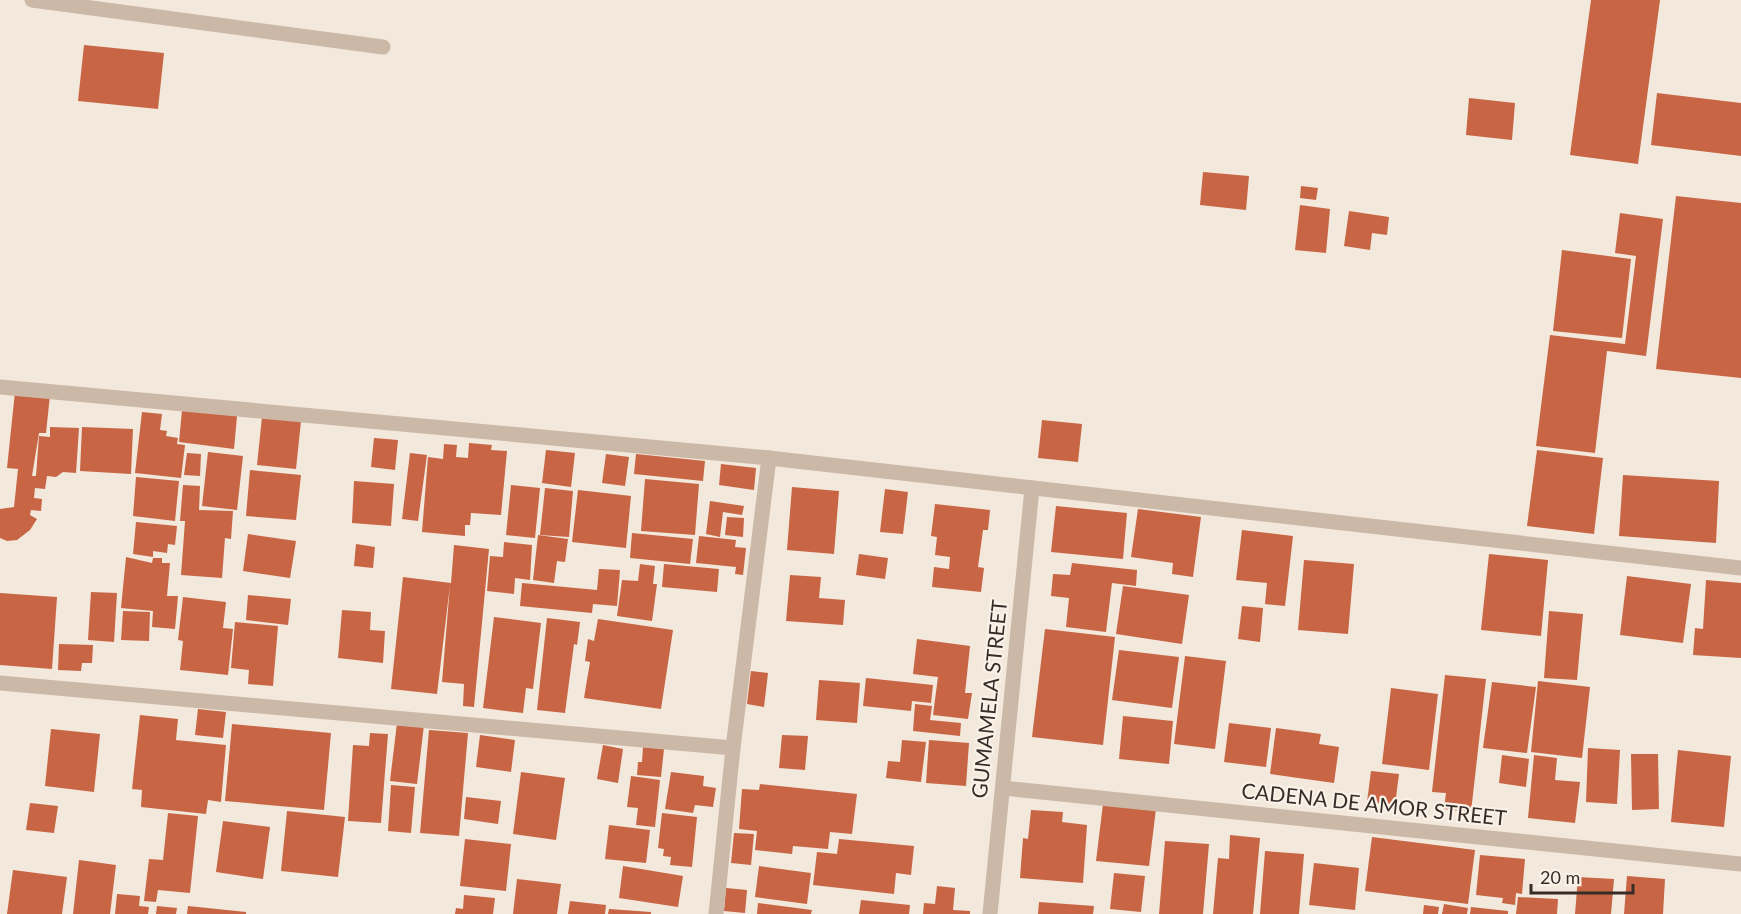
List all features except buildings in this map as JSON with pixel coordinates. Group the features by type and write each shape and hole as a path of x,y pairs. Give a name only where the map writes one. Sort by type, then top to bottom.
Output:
{"street":[{"path":"32,0 382,46"},
{"path":"0,387 769,458 1741,568"},
{"path":"716,914 733,748 769,458"},
{"name":"GUMAMELA STREET","path":"990,914 1032,488"},
{"path":"0,683 733,748"},
{"name":"CADENA DE AMOR STREET","path":"1003,788 1741,864"}]}
